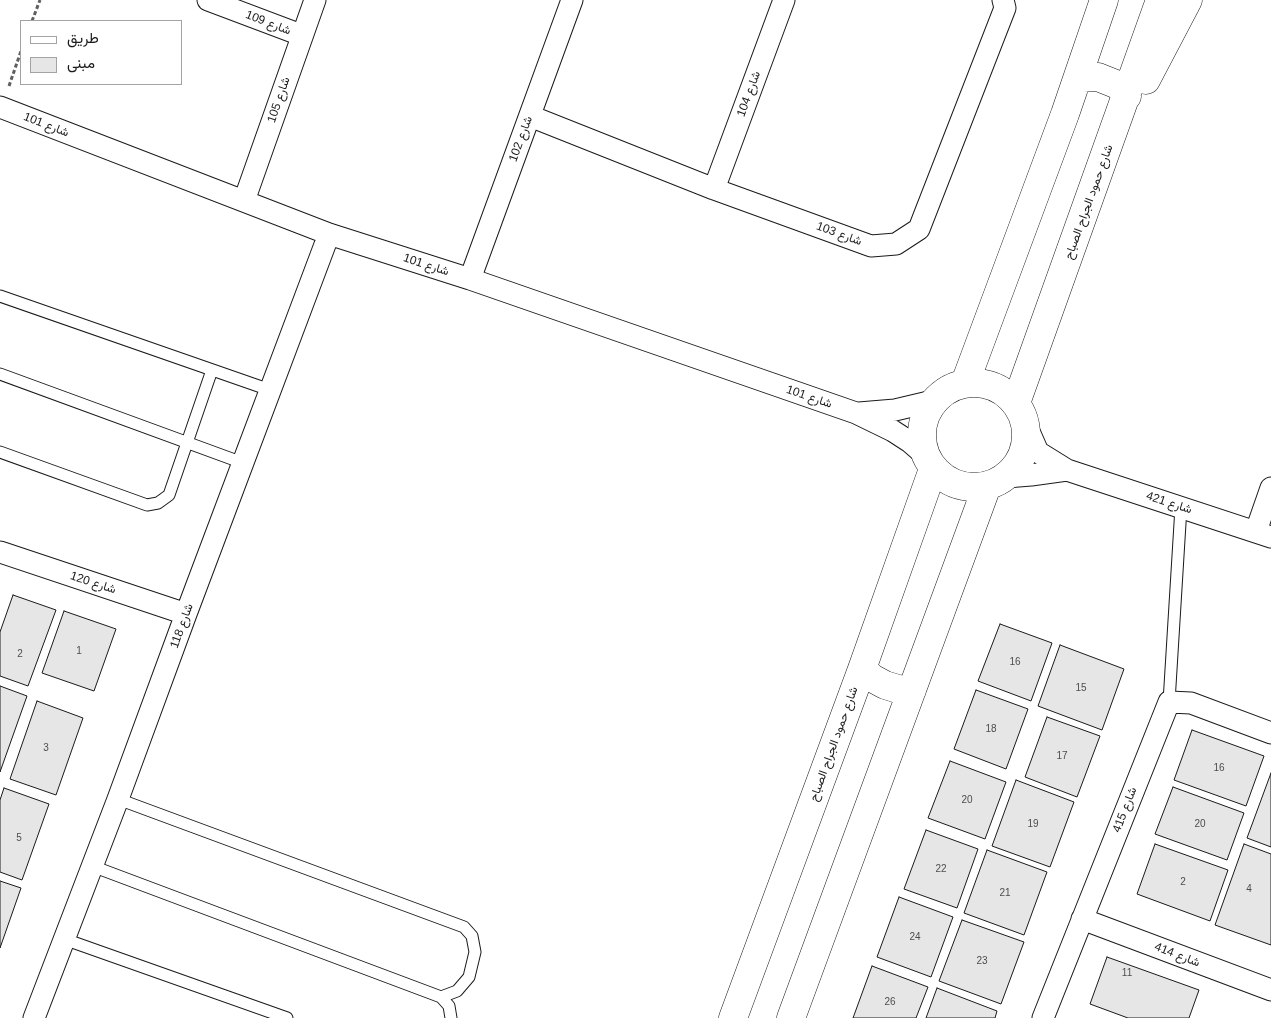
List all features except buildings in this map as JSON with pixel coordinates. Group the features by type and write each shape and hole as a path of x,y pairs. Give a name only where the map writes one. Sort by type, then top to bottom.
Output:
{"street":[{"name":"شارع 109","path":"208,0 301,35"},
{"name":"شارع 105","path":"244,201 314,0"},
{"name":"شارع 102","path":"470,279 572,0"},
{"name":"شارع 104","path":"714,189 784,0"},
{"name":"شارع 103","path":"530,116 714,189 871,246 896,244 919,229 1005,8 1003,0"},
{"path":"1065,114 1085,0"},
{"path":"965,383 1065,114 1104,0"},
{"name":"شارع حمود الجراح الصباح","path":"1020,412 1114,130 1160,0"},
{"path":"1114,130 1157,61 1188,0"},
{"path":"1078,78 1098,77 1118,85 1127,96"},
{"name":"شارع 101","path":"0,108 330,234 470,279 856,413 893,431 910,442 929,462"},
{"name":"شارع 118","path":"34,1018 330,234"},
{"path":"965,383 993,386 1006,393 1020,412 1026,440 1020,461 997,481 972,488 958,486 944,479 929,462 920,436 924,418 933,401 948,389 965,383"},
{"name":"شارع 101","path":"856,413 895,410 933,401"},
{"name":"شارع 421","path":"1020,412 1038,452 1067,470 1263,534"},
{"name":"شارع حمود الجراح الصباح","path":"733,1018 862,669 929,462"},
{"name":"شارع 421","path":"997,481 1067,470"},
{"path":"791,1018 912,690 997,481"},
{"path":"1263,534 1271,488"},
{"name":"شارع 120","path":"0,553 186,614"},
{"path":"862,669 872,678 884,684 898,689 912,690"},
{"path":"1168,702 1191,702 1271,733"},
{"name":"شارع 415","path":"1043,1018 1168,702"},
{"name":"شارع 414","path":"1082,919 1271,990"}],"lane":[{"path":"0,296 270,390"},
{"path":"0,452 147,504 158,503 169,495 212,370"},
{"path":"0,374 243,463"},
{"path":"1168,702 1181,507"},
{"path":"118,799 464,927 472,936 475,952 469,977 457,991 441,997"},
{"path":"92,866 441,997 449,1006 451,1018"},
{"path":"64,939 287,1018"}],"path":[{"path":"32,20 40,0"},
{"path":"0,108 20,54"}]}
